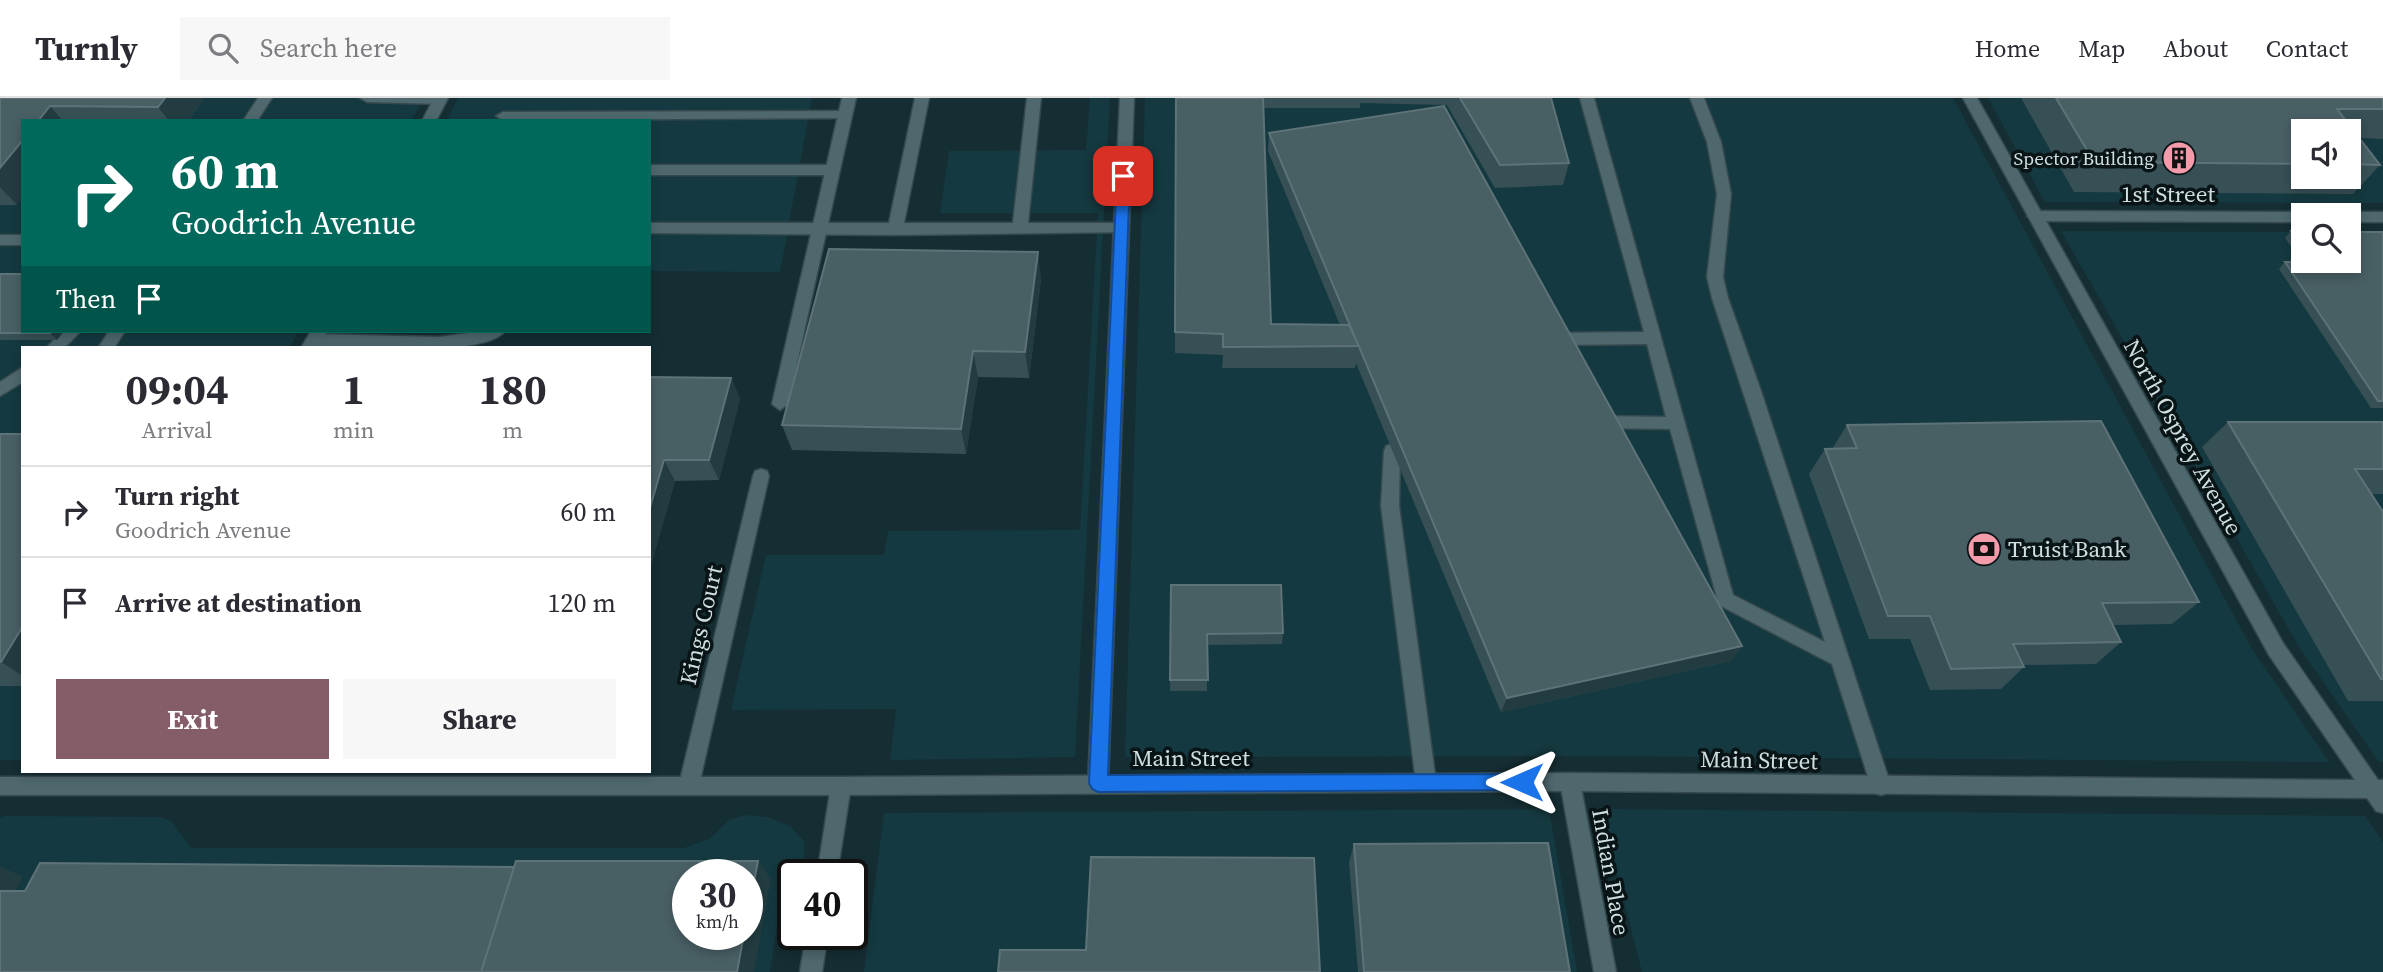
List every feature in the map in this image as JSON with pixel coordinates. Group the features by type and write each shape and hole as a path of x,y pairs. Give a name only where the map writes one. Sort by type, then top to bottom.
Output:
{"street":[{"path":"251,119 265,98"},
{"path":"367,98 440,99 430,119"},
{"path":"512,98 501,118 845,115"},
{"path":"780,404 849,98"},
{"path":"895,230 922,98"},
{"path":"1020,229 1034,98"},
{"path":"1098,783 1127,98"},
{"path":"1587,98 1725,600 1840,659"},
{"path":"1698,98 1714,142 1724,194 1715,278 1720,298 1753,391 1881,786"},
{"name":"North Osprey Avenue","path":"1970,98 2276,649 2379,794"},
{"path":"651,170 833,170"},
{"name":"1st Street","path":"2034,216 2291,217"},
{"path":"2361,217 2383,217"},
{"path":"651,228 1121,228"},
{"path":"0,240 21,240"},
{"path":"56,346 72,333"},
{"path":"314,340 463,343 495,333"},
{"path":"1557,339 1651,338"},
{"path":"0,390 21,374"},
{"path":"1602,422 1676,423"},
{"path":"1392,451 1390,506 1426,782"},
{"name":"Kings Court","path":"689,785 761,476"},
{"name":"Main Street","path":"0,786 83,779 841,786 1570,782 2379,794"},
{"name":"Indian Place","path":"1570,782 1605,972"},
{"path":"830,859 841,786"},
{"path":"811,972 814,950"}],"shaded area":[{"path":"0,98 424,98 412,119 21,119 21,333 298,333 290,346 21,346 21,760 0,760"},
{"path":"458,98 812,98 780,272 651,271 651,119 448,119"},
{"path":"1090,98 1110,98 1075,757 890,760 896,709 731,710 766,555 884,555 888,531 1080,530 1098,213 940,213 949,151 1086,150"},
{"path":"1145,98 1953,98 2252,649 2329,762 1590,756 1125,757"},
{"name":"Spector Building","path":"1988,98 2383,98 2383,203 2045,202"},
{"path":"2061,231 2291,232 2291,273 2361,273 2361,250 2383,232 2383,762 2379,762 2299,647"},
{"path":"1549,809 1577,972 864,972 884,813"},
{"path":"1601,809 2365,816 2383,842 2383,972 1642,972"},
{"path":"745,815 767,817 790,826 804,841 804,859 777,859 777,927 770,972 0,972 0,818 4,816 160,817 171,821 191,848 684,848 709,839 729,820"}],"building":[{"path":"0,98 165,98 158,107 50,106 40,119 21,119 21,142 0,168"},
{"path":"1176,98 1263,98 1271,324 1349,325 1359,346 1223,347 1223,334 1175,332"},
{"path":"1460,98 1551,98 1569,163 1500,165"},
{"path":"2056,98 2383,98 2383,109 2337,109 2345,119 2291,119 2291,164 2094,162"},
{"path":"1444,106 1742,646 1507,698 1269,133"},
{"path":"2361,140 2380,165 2361,164"},
{"path":"2361,232 2383,232 2383,401 2378,401 2292,273 2361,273"},
{"path":"829,249 1038,252 1025,352 973,351 961,429 782,425"},
{"path":"0,274 21,274 21,333 0,333"},
{"path":"651,377 731,378 709,460 664,460 651,504"},
{"name":"Truist Bank","path":"2101,421 2199,602 2102,603 2121,642 2013,644 2024,667 1951,669 1930,616 1888,616 1825,449 1857,448 1847,425"},
{"path":"2228,422 2383,422 2383,469 2355,469 2383,512 2383,679 2381,679"},
{"path":"0,434 21,434 21,629 0,662"},
{"path":"1171,585 1281,585 1283,633 1207,634 1208,680 1170,680"},
{"path":"1548,843 1570,972 1364,972 1354,844"},
{"path":"1091,857 1314,858 1320,972 998,972 1000,950 1086,950"},
{"path":"516,861 672,861 672,950 741,950 737,972 481,972"},
{"path":"40,863 514,867 481,972 0,972 0,891 25,891"}],"place":[{"name":"Spector Building","path":"2179,158"},
{"name":"Truist Bank","path":"1984,549"}],"route":[{"path":"1123,176 1098,783 1522,782"}]}
